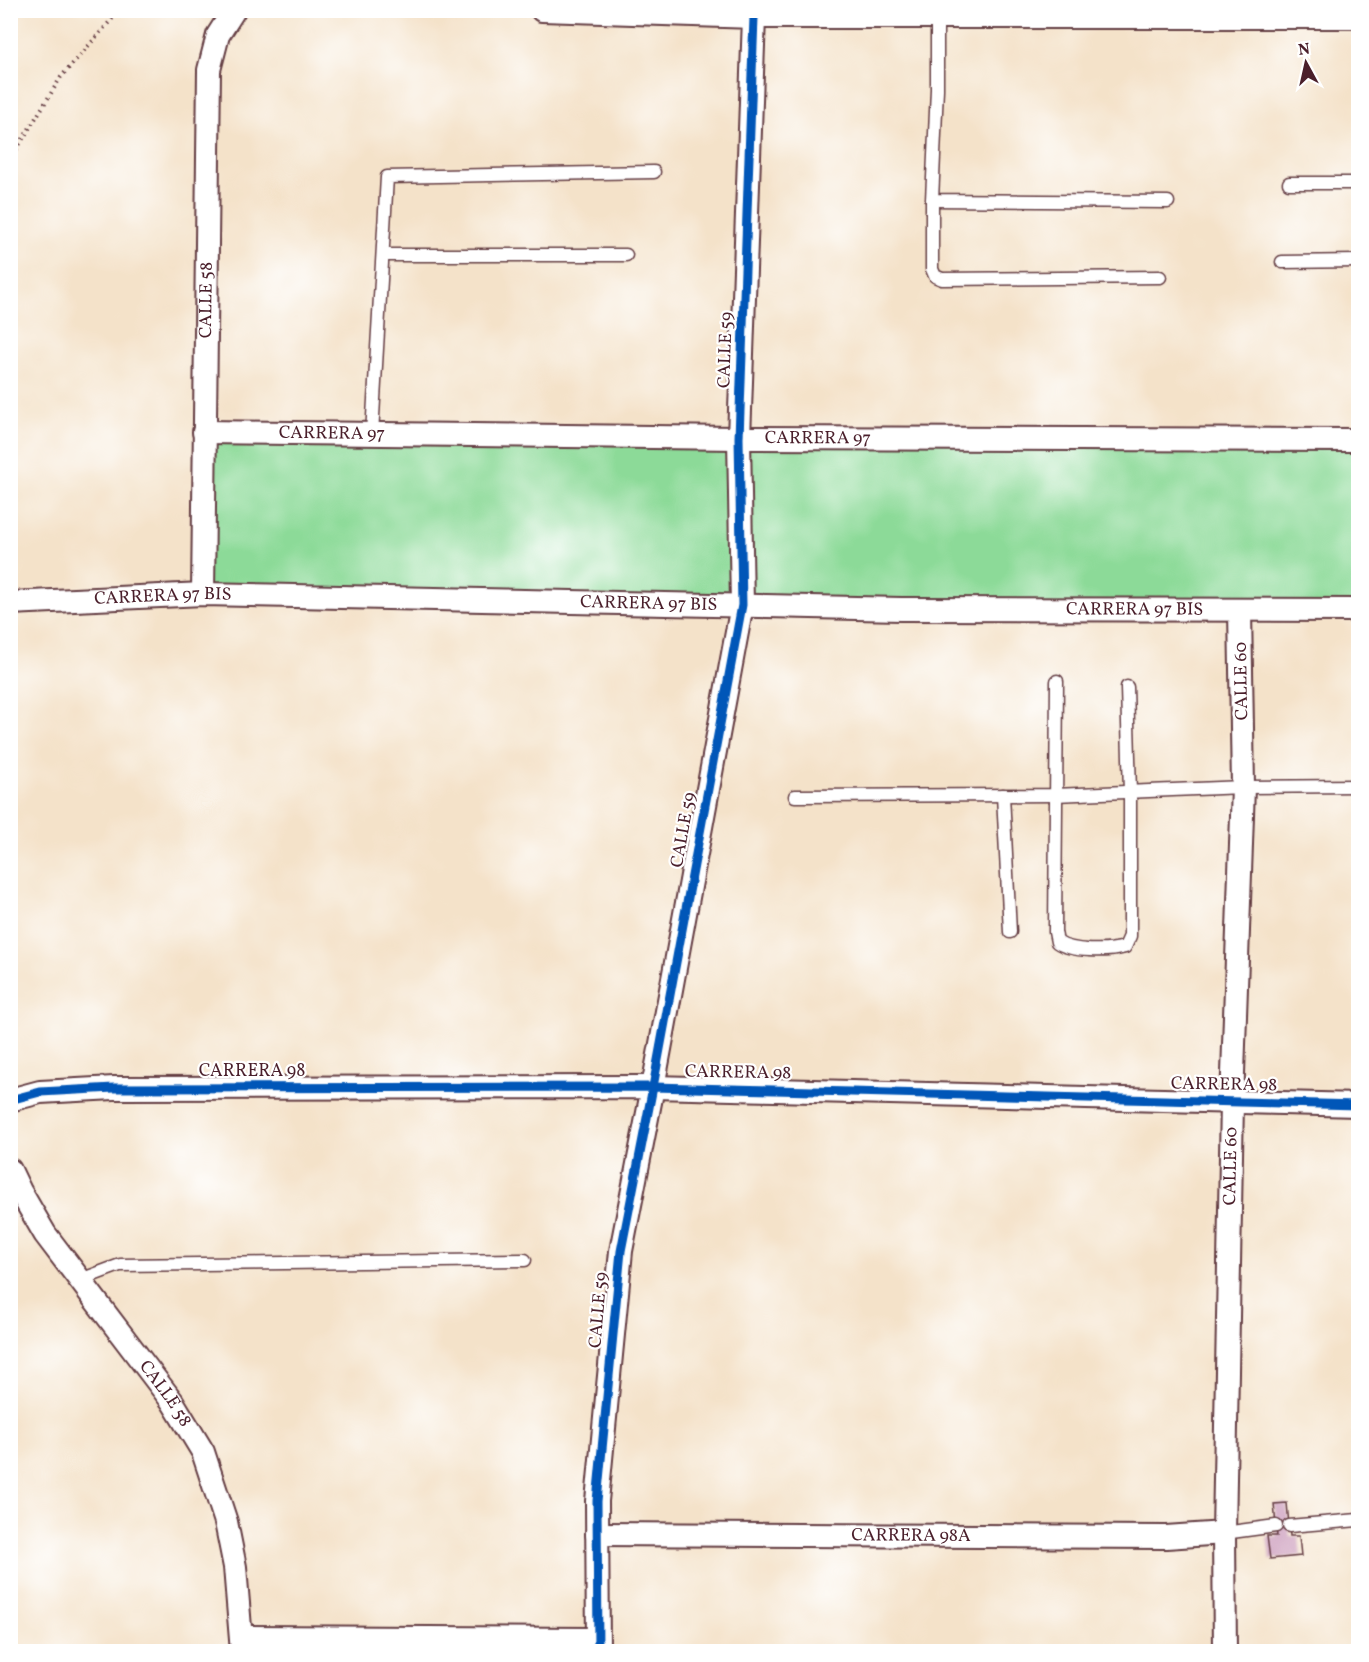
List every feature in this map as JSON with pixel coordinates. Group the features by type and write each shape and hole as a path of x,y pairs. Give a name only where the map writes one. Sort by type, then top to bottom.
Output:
{"street":[{"name":"CALLE 58","path":"203,594 209,70 218,35 234,10"},
{"path":"542,10 937,18 1176,14 1359,17"},
{"name":"CALLE 59","path":"597,1645 597,1501 621,1251 742,605 739,438 755,14"},
{"name":"CARRERA 97","path":"204,432 739,438 1359,440"},
{"name":"CARRERA 97 BIS","path":"10,603 203,594 912,609 1359,610"},
{"name":"CALLE 60","path":"1225,1652 1224,1533 1232,1102 1243,787 1240,610"},
{"name":"CARRERA 98","path":"10,1100 40,1092 114,1088 653,1088 1359,1105"},
{"name":"CALLE 58","path":"10,1170 45,1234 172,1401 203,1452 226,1522 235,1567 242,1644"},
{"name":"CARRERA 98A","path":"597,1534 1166,1538 1224,1533"},
{"path":"242,1644 597,1645"}],"lane":[{"path":"937,18 937,89 932,200 932,269 935,276 942,279 1160,277"},
{"path":"372,434 387,177 654,172"},
{"path":"1289,183 1359,183"},
{"path":"932,200 1168,202"},
{"path":"382,255 626,255"},
{"path":"1282,262 1359,261"},
{"path":"1057,681 1055,932 1057,942 1064,947 1113,951 1125,947 1130,936 1127,687"},
{"path":"795,796 1055,795 1243,787 1359,786"},
{"path":"1003,795 1010,932"},
{"path":"80,1280 120,1265 525,1260"},
{"path":"1289,1526 1359,1520"},
{"path":"1224,1533 1276,1526"}],"path":[{"path":"10,160 61,77 120,10"}],"green space":[{"path":"204,432 1358,440 1358,610 203,594"}],"building":[{"path":"1287,1503 1290,1536 1299,1536 1301,1556 1270,1559 1267,1536 1277,1536 1274,1504"}],"cycle path":[{"path":"598,1652 597,1501 621,1251 742,605 739,438 756,10"},
{"path":"10,1100 40,1092 114,1088 653,1087 1358,1105"}]}
